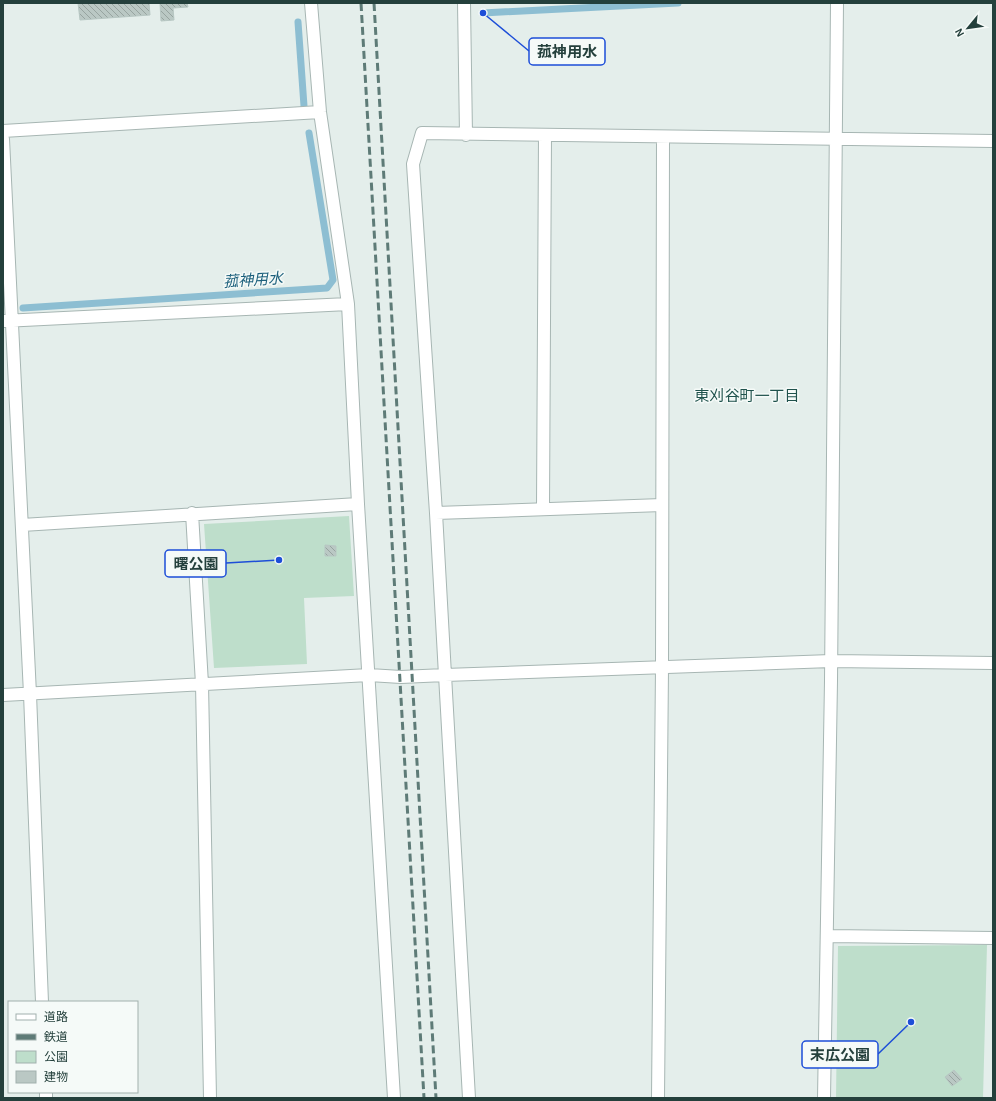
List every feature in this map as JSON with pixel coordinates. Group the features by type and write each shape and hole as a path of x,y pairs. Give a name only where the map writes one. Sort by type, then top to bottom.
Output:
{"street":[{"path":"311,3 320,112 348,304 358,504 394,1098"},
{"path":"464,3 466,135"},
{"path":"824,1098 828,936 837,3"},
{"path":"3,131 320,112"},
{"path":"469,1098 436,513 413,164 422,133 466,135 835,138 993,141"},
{"path":"543,509 545,135"},
{"path":"658,1098 662,668 663,137"},
{"path":"3,139 8,321 22,525 42,1001"},
{"path":"8,321 348,304"},
{"path":"22,525 192,513 358,504"},
{"path":"436,513 662,505"},
{"path":"192,513 202,684 210,1098"},
{"path":"3,695 369,675 401,677 831,661 993,663"},
{"path":"828,936 993,938"}],"green space":[{"path":"349,516 354,596 304,598 307,664 214,668 204,524"},
{"path":"987,945 983,1098 836,1098 838,946"}],"building":[{"path":"78,3 149,3 150,15 80,20"},
{"path":"160,3 187,3 188,7 173,8 174,20 161,21"},
{"path":"325,545 336,546 336,556 325,556"},
{"path":"954,1070 962,1079 952,1086 945,1077"}],"waterway":[{"name":"菰神用水","path":"483,13 678,3"},
{"name":"菰神用水","path":"298,22 304,106"},
{"name":"菰神用水","path":"23,308 327,288 333,280 309,133"}],"railway":[{"path":"361,3 424,1098"},
{"path":"374,3 436,1098"}],"place":[{"name":"菰神用水","path":"483,13"},
{"name":"曙公園","path":"279,560"},
{"name":"末広公園","path":"911,1022"}],"district":[{"name":"東刈谷町一丁目","path":"747,396"}]}
